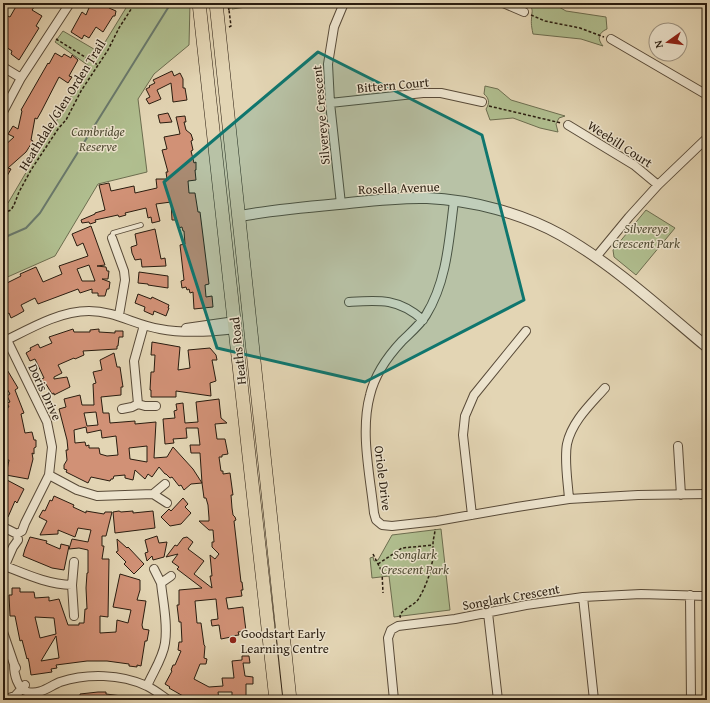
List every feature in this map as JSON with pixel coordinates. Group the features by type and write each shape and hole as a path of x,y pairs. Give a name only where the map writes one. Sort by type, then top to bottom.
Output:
{"main road":[{"name":"Heaths Road","path":"199,3 236,325 276,700"},
{"name":"Heaths Road","path":"216,3 240,216 249,323 290,700"},
{"path":"224,218 240,216"},
{"path":"236,325 249,323"}],"street":[{"path":"3,112 20,78 70,3"},
{"name":"Silvereye Crescent","path":"341,204 328,75 329,54 334,27 344,3"},
{"path":"503,3 524,12"},
{"path":"612,39 707,95"},
{"path":"3,67 20,78"},
{"name":"Bittern Court","path":"330,103 423,93 441,93 482,102"},
{"name":"Weebill Court","path":"568,125 634,165 658,185"},
{"path":"596,257 658,185 707,138"},
{"name":"Rosella Avenue","path":"240,216 289,209 410,198 454,201 492,208 558,233 596,257 628,281 707,347"},
{"name":"Oriole Drive","path":"454,201 446,260 441,284 433,303 423,320 388,356 377,375 368,404 365,432 374,513 378,522 386,526 392,526 437,521 569,499 638,495 707,494"},
{"path":"112,238 124,271 125,280 119,316"},
{"path":"349,302 378,300 391,302 406,307 423,320"},
{"path":"5,341 50,320 76,312 97,311 119,316 160,329 174,330 236,325"},
{"path":"138,404 134,361 144,325"},
{"path":"472,515 463,435 465,416 474,395 526,331"},
{"name":"Doris Drive","path":"5,341 47,422 52,447 52,460 49,475 25,524 15,533"},
{"path":"569,499 566,451 570,435 577,421 605,388"},
{"path":"122,409 132,408 138,404 145,406 156,406"},
{"path":"678,446 681,495"},
{"path":"49,475 77,490 97,496 153,494 167,503"},
{"path":"153,494 165,484"},
{"path":"3,527 15,533 13,547 4,568 46,582 72,585"},
{"path":"74,562 72,585 74,616"},
{"path":"146,686 162,653 165,642 165,622 161,583 154,569"},
{"path":"161,583 171,576"},
{"name":"Songlark Crescent","path":"394,700 388,638 394,627 406,624 455,619 526,605 583,598 641,594 707,596"},
{"path":"690,595 691,700"},
{"path":"583,598 594,700"},
{"path":"488,613 498,700"},
{"path":"3,632 14,664 17,682 25,691 34,693 69,680 82,677 102,676 115,677 146,686 168,700"},
{"path":"3,700 15,696 23,687"}],"lane":[{"path":"112,238 113,233 141,225"}],"path":[{"name":"Heathdale/Glen Orden Trail","path":"3,213 11,210 31,170 58,129 66,120 81,91 108,50 126,15 135,3"},
{"path":"227,3 231,26"},
{"path":"229,10 230,6 235,3"},
{"path":"524,12 545,20 580,28 612,39"},
{"path":"49,35 98,65"},
{"path":"482,102 490,107 557,121 568,125"},
{"path":"406,624 405,617 400,617 400,614 416,603 430,572 437,521"},
{"path":"378,564 402,548 433,545"},
{"path":"373,554 382,576 383,593"}],"highlighted area":[{"path":"318,52 482,135 524,300 365,382 217,348 164,182"}],"green space":[{"name":"Cambridge Reserve","path":"129,3 190,3 189,45 154,74 138,99 147,172 98,184 55,256 3,279 3,206 8,203 89,66 55,42 63,31 99,52"},
{"path":"232,3 263,3 261,5 232,9"},
{"path":"532,3 552,3 566,11 606,17 607,29 599,36 603,46 581,39 533,34 531,24"},
{"path":"485,86 498,89 511,100 565,116 559,118 556,124 558,132 540,128 513,118 490,120 486,109 488,101 484,94"},
{"name":"Silvereye Crescent Park","path":"646,210 675,228 636,275 614,257 613,250"},
{"name":"Songlark Crescent Park","path":"441,529 450,610 394,617 389,576 372,578 370,558 373,557 374,561 378,560 392,535"}],"building":[{"path":"18,3 24,6 26,3 37,3 32,10 42,16 36,26 39,28 19,60 11,54 12,51 3,45 3,14 10,17"},
{"path":"91,3 111,3 109,8 116,11 115,16 113,16 103,32 96,27 89,38 84,35 82,39 71,32 82,12 86,15"},
{"path":"55,53 62,57 64,54 71,58 72,55 78,60 69,76 72,77 68,83 59,77 37,119 35,118 31,140 33,141 26,152 8,168 11,169 3,183 3,147 14,137 8,134 13,126 18,129 21,110"},
{"path":"172,71 174,76 180,73 183,79 183,88 185,88 187,100 173,102 171,83 157,90 161,99 149,104 146,99 150,97 146,89 155,83 153,80"},
{"path":"168,113 172,122 160,123 158,115"},
{"path":"185,116 186,122 184,122 186,130 191,134 193,140 191,141 193,150 191,151 194,163 196,162 196,180 188,181 189,193 195,193 198,212 200,212 209,284 205,285 206,297 212,296 213,307 194,309 193,292 190,293 189,289 187,290 186,287 182,288 181,281 184,280 180,245 185,244 184,231 182,227 178,228 177,220 172,220 171,202 156,204 160,221 152,223 151,217 148,218 146,208 125,213 126,215 119,217 118,215 95,220 96,222 90,224 89,222 82,223 81,220 105,210 99,185 109,183 111,191 134,186 135,193 157,188 156,179 167,179 166,172 168,172 162,150 167,149 164,137 180,134 176,117"},
{"path":"91,226 105,265 97,266 106,267 107,271 109,271 108,279 102,279 110,282 109,289 107,289 105,296 98,296 98,293 92,293 92,289 80,293 78,289 38,304 35,298 21,305 24,311 17,315 11,318 9,313 3,316 3,285 21,276 20,274 36,267 43,282 62,274 59,266 88,256 83,243 77,246 72,234","holes":["89,265 95,281 82,281 77,269"]},
{"path":"155,229 161,259 165,258 166,266 142,267 141,259 135,260 132,253 131,247 137,245 135,234"},
{"path":"139,272 168,276 168,288 138,283"},
{"path":"138,294 151,299 152,297 169,305 166,316 154,311 153,315 144,311 145,307 135,303"},
{"path":"73,329 74,332 90,332 90,330 99,329 99,332 115,333 115,331 123,331 123,337 119,337 117,349 83,351 84,355 58,365 62,373 54,377 54,379 67,377 70,387 54,395 46,384 42,386 39,380 44,378 35,359 30,361 26,353 31,350 30,348 38,344 40,348 52,343 49,337"},
{"path":"152,342 180,347 178,370 190,368 188,350 210,348 216,355 217,360 212,360 216,381 210,383 211,396 176,391 176,397 151,397 151,372 154,372 155,355 151,355"},
{"path":"114,353 117,367 120,367 123,387 121,387 121,395 101,397 103,413 109,413 110,423 135,421 135,424 156,422 154,458 167,457 173,447 193,469 202,483 191,484 184,490 181,485 179,486 172,477 170,478 159,467 152,477 148,474 145,479 135,470 133,480 125,478 125,475 114,476 110,481 91,477 88,483 66,472 67,470 64,469 64,465 67,460 67,440 59,409 66,407 64,399 80,395 82,405 94,405 93,384 96,383 93,372 102,370 100,360","holes":["96,412 98,425 87,426 84,413","86,427 87,433 101,430 102,438 116,436 118,455 107,456 100,454 99,448 89,448 89,445 86,446 85,442 75,443 74,430","147,446 147,462 130,459 129,448"]},
{"path":"3,363 18,388 15,390 24,413 21,414 25,433 32,432 34,440 36,440 36,447 34,448 34,454 32,453 33,459 28,479 6,475 9,460 7,460 6,443 3,444 3,409 9,407 7,403 10,402 7,396 10,394 3,382"},
{"path":"219,399 221,418 227,423 215,424 217,439 225,439 228,454 219,457 221,471 223,471 223,474 230,473 233,495 231,495 232,508 233,515 236,520 234,521 243,590 241,590 242,596 226,598 228,609 243,607 246,631 238,632 239,635 221,639 219,625 212,626 211,620 218,619 216,599 195,601 197,623 201,623 205,646 204,658 207,659 206,664 200,664 194,679 209,687 223,686 222,678 234,678 232,661 242,660 242,656 249,656 250,663 243,663 245,676 253,677 253,684 246,684 246,700 232,700 232,692 218,692 219,700 190,700 169,688 170,687 165,684 181,651 178,650 179,642 182,642 181,622 179,622 177,605 179,605 179,590 202,588 177,569 179,567 172,562 178,554 166,557 175,545 177,546 183,538 187,537 193,542 188,549 204,561 194,574 212,588 210,576 212,576 210,555 215,559 219,554 212,547 212,542 214,542 213,530 209,530 199,521 209,521 209,518 208,505 206,498 204,498 200,453 191,453 190,445 200,445 198,428 186,428 187,438 173,439 174,443 165,444 163,419 175,418 174,411 177,410 176,404 183,403 185,423 198,422 196,402"},
{"path":"7,480 24,489 17,503 15,501 8,517 3,515 3,488"},
{"path":"54,496 74,505 73,507 86,513 86,511 104,514 105,512 112,512 106,536 102,536 102,546 104,546 102,559 109,559 108,617 100,616 100,633 116,632 117,620 128,623 131,610 113,607 120,574 140,580 140,590 137,600 146,601 142,625 143,629 149,630 147,641 145,641 141,666 129,666 129,664 107,661 87,661 56,665 57,668 51,669 52,672 31,675 28,658 27,659 22,640 20,641 15,616 10,616 9,595 12,595 12,588 20,588 20,592 34,592 35,598 49,597 49,601 59,599 68,625 79,625 79,623 84,623 85,609 87,609 86,588 88,573 88,550 79,548 69,549 72,539 88,542 91,530 78,528 75,537 58,530 58,534 40,535 47,521 39,517 43,510 45,511 50,500 52,501","holes":["35,617 54,618 56,634 40,638","56,636 59,658 41,661"]},
{"path":"183,498 188,504 185,507 191,513 181,524 170,526 161,517 169,509 171,511"},
{"path":"133,511 133,513 153,511 155,528 115,533 113,512"},
{"path":"157,536 159,543 167,542 164,557 153,560 152,556 147,561 145,553 148,552 145,540"},
{"path":"30,537 47,541 46,543 60,549 61,544 69,546 64,570 52,568 23,556"},
{"path":"117,539 127,548 128,547 144,564 134,574 124,564 126,562 116,552 118,551"},
{"path":"106,692 106,694 122,696 122,700 80,700 80,694"}],"waterway":[{"path":"3,238 26,228 40,213 171,3"}],"place":[{"name":"Goodstart Early Learning Centre","path":"233,640"}]}
